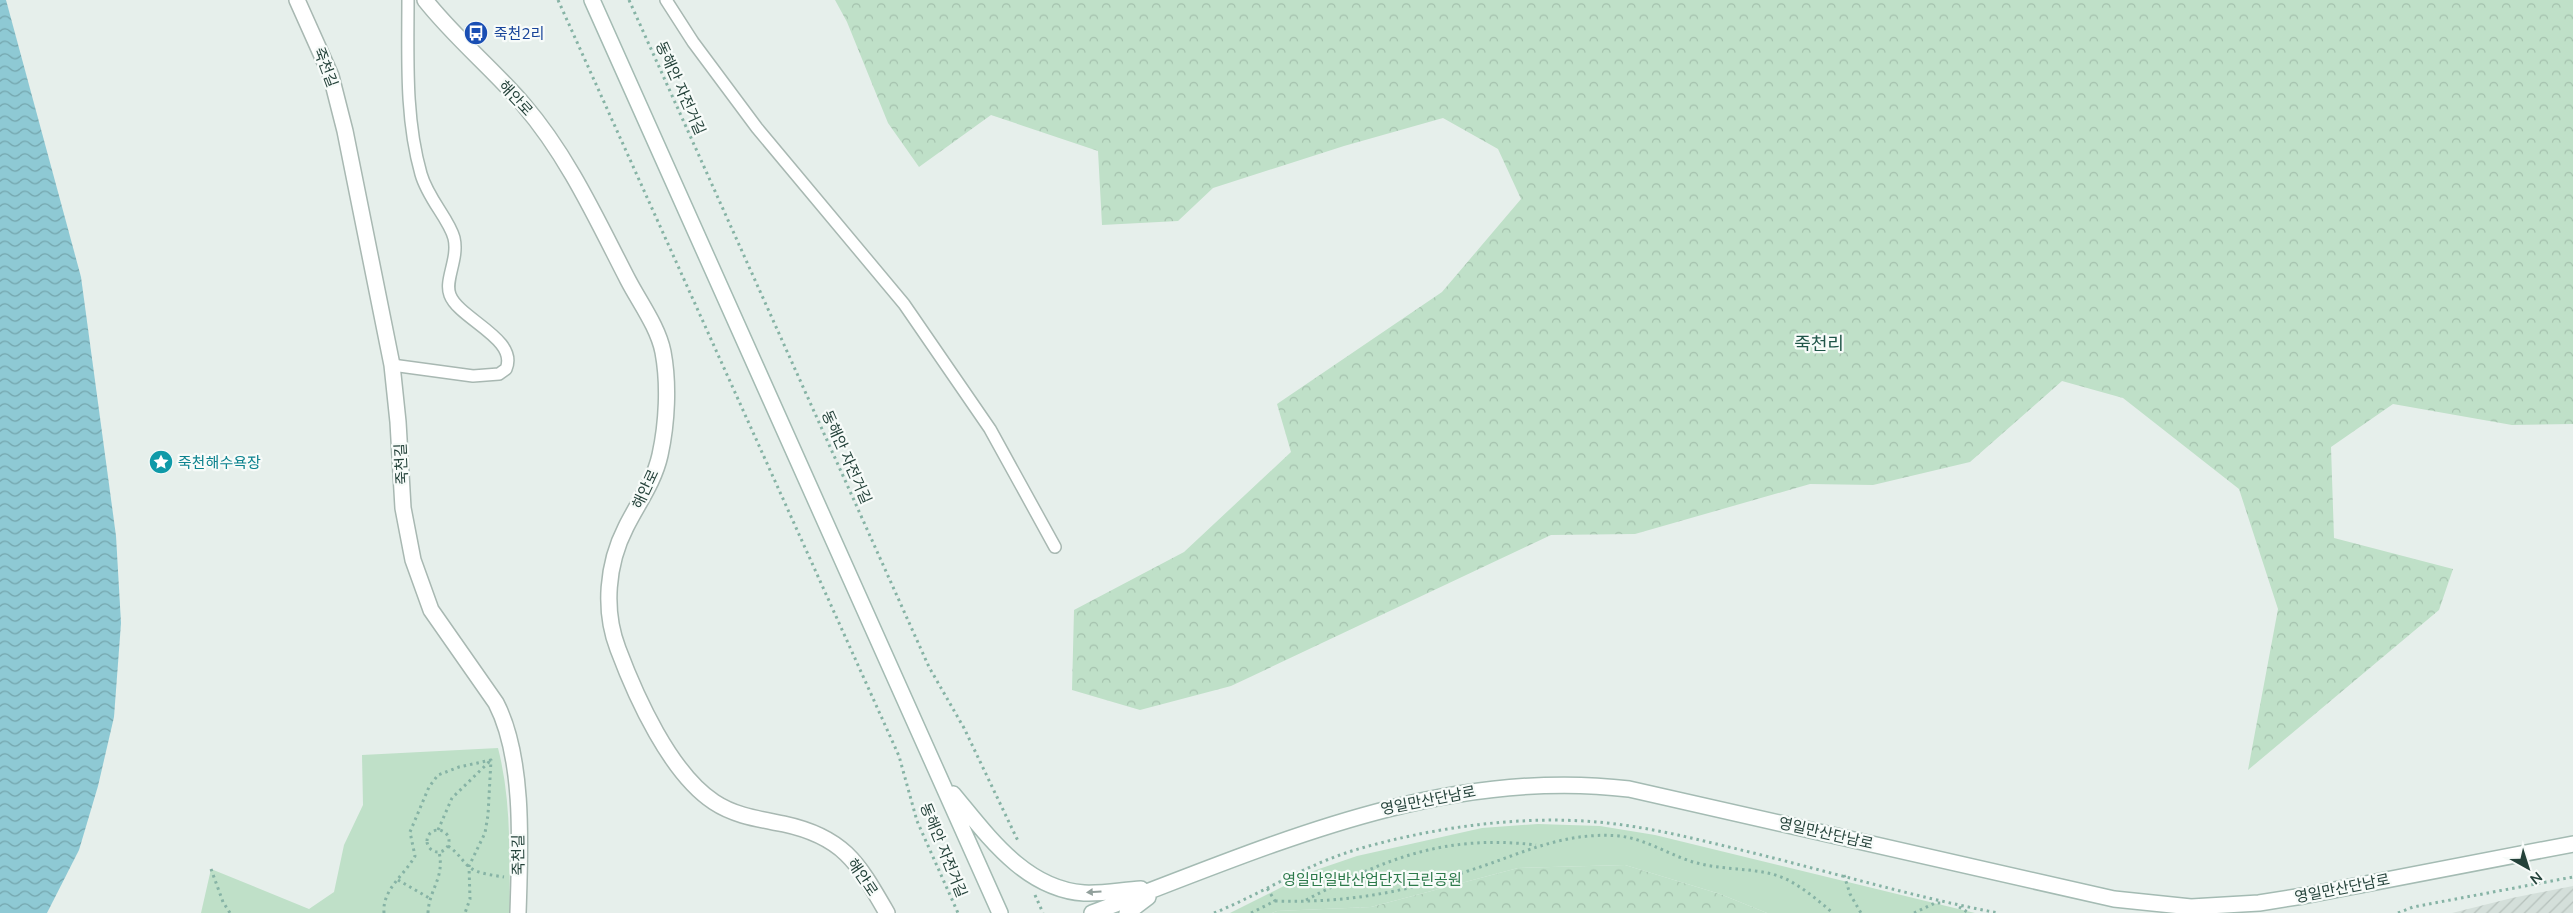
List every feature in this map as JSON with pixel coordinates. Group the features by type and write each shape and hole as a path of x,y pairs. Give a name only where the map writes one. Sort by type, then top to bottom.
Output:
{"street":[{"name":"죽천길","path":"298,0 325,60 338,98 392,365 406,534 418,578 431,610 496,703 513,745 517,793 518,913"},
{"name":"해안로","path":"425,0 521,101 549,138 596,220 651,324 663,351 665,414 660,455 646,492 619,541 609,593 612,629 618,648 662,742 685,777 705,796 727,810 743,816 801,828 825,838 846,852 857,863 887,913"},
{"path":"592,0 1000,913"},
{"path":"940,777 997,845 1021,868 1040,881 1062,889 1085,893 1160,887"},
{"name":"영일만산단남로","path":"1092,913 1321,827 1366,813 1441,795 1562,783 1594,784 1648,792 2070,890 2114,899 2181,906 2226,906 2268,902 2573,844"},
{"path":"1127,913 1160,887"}],"lane":[{"path":"392,365 487,376 499,374 506,369 509,363 507,353 500,343 457,304 450,295 449,283 456,258 453,236 429,197 416,152 407,82 408,0"},
{"path":"666,0 698,49 757,128 904,304 990,429 1055,547"}],"path":[{"name":"동해안 자전거길","path":"558,0 899,756 917,820 958,913"},
{"name":"동해안 자전거길","path":"629,0 929,667 964,728 1022,850"},
{"path":"438,830 452,798 491,760 513,745"},
{"path":"465,913 470,899 469,866 485,833 491,796 491,760"},
{"path":"384,913 385,899 416,856 410,832 429,786 438,775 446,770 491,760"},
{"path":"1214,913 1302,870 1356,850 1465,826 1557,820 1636,826 1844,875 1950,904 1998,913"},
{"path":"439,852 430,848 427,841 432,832 438,830 447,835 448,846 462,856 469,866 492,875 519,879"},
{"path":"1304,902 1378,864 1417,852 1486,842 1537,845 1600,836 1619,836 1638,840 1700,864 1751,870 1789,880 1833,913"},
{"path":"1251,913 1275,901 1304,902 1358,899 1393,893 1470,870 1537,845"},
{"path":"439,852 448,846"},
{"path":"428,913 429,898 442,870 439,852"},
{"path":"211,868 223,902 230,913"},
{"path":"1844,875 1850,894 1861,913"},
{"path":"2398,913 2413,907 2573,877"},
{"path":"398,880 429,898"},
{"path":"1040,881 1034,894 1043,913"},
{"path":"1267,888 1275,901"},
{"path":"1914,913 1935,903 1950,904 1968,913"}],"shaded area":[{"path":"2573,886 2573,913 2452,913 2512,898"}],"green space":[{"path":"835,0 2573,0 2573,424 2512,425 2393,404 2331,447 2334,538 2453,569 2439,610 2248,770 2278,609 2239,489 2123,398 2062,381 1970,462 1873,485 1810,484 1635,534 1551,535 1231,686 1140,710 1072,690 1074,610 1184,552 1291,452 1277,404 1442,292 1521,199 1498,149 1443,118 1344,146 1213,188 1178,221 1102,225 1098,151 991,115 919,167 888,123 847,22"},
{"path":"498,748 508,809 510,913 201,913 211,869 309,909 334,892 344,845 363,805 362,755"},
{"name":"영일만일반산업단지근린공원","path":"1538,824 1600,826 1655,835 1975,913 1767,913 1720,894 1625,865 1518,868 1371,907 1277,911 1272,913 1230,913 1316,870 1357,856 1482,828"},
{"path":"1625,865 1720,894 1767,913 1272,913 1277,911 1371,907 1518,868"}],"water":[{"path":"0,0 6,0 81,277 116,536 121,623 114,717 98,786 79,850 47,913 0,913"}],"place":[{"name":"죽천2리","path":"476,33"},
{"name":"죽천해수욕장","path":"161,462"}],"district":[{"name":"죽천리","path":"1819,343"}]}
